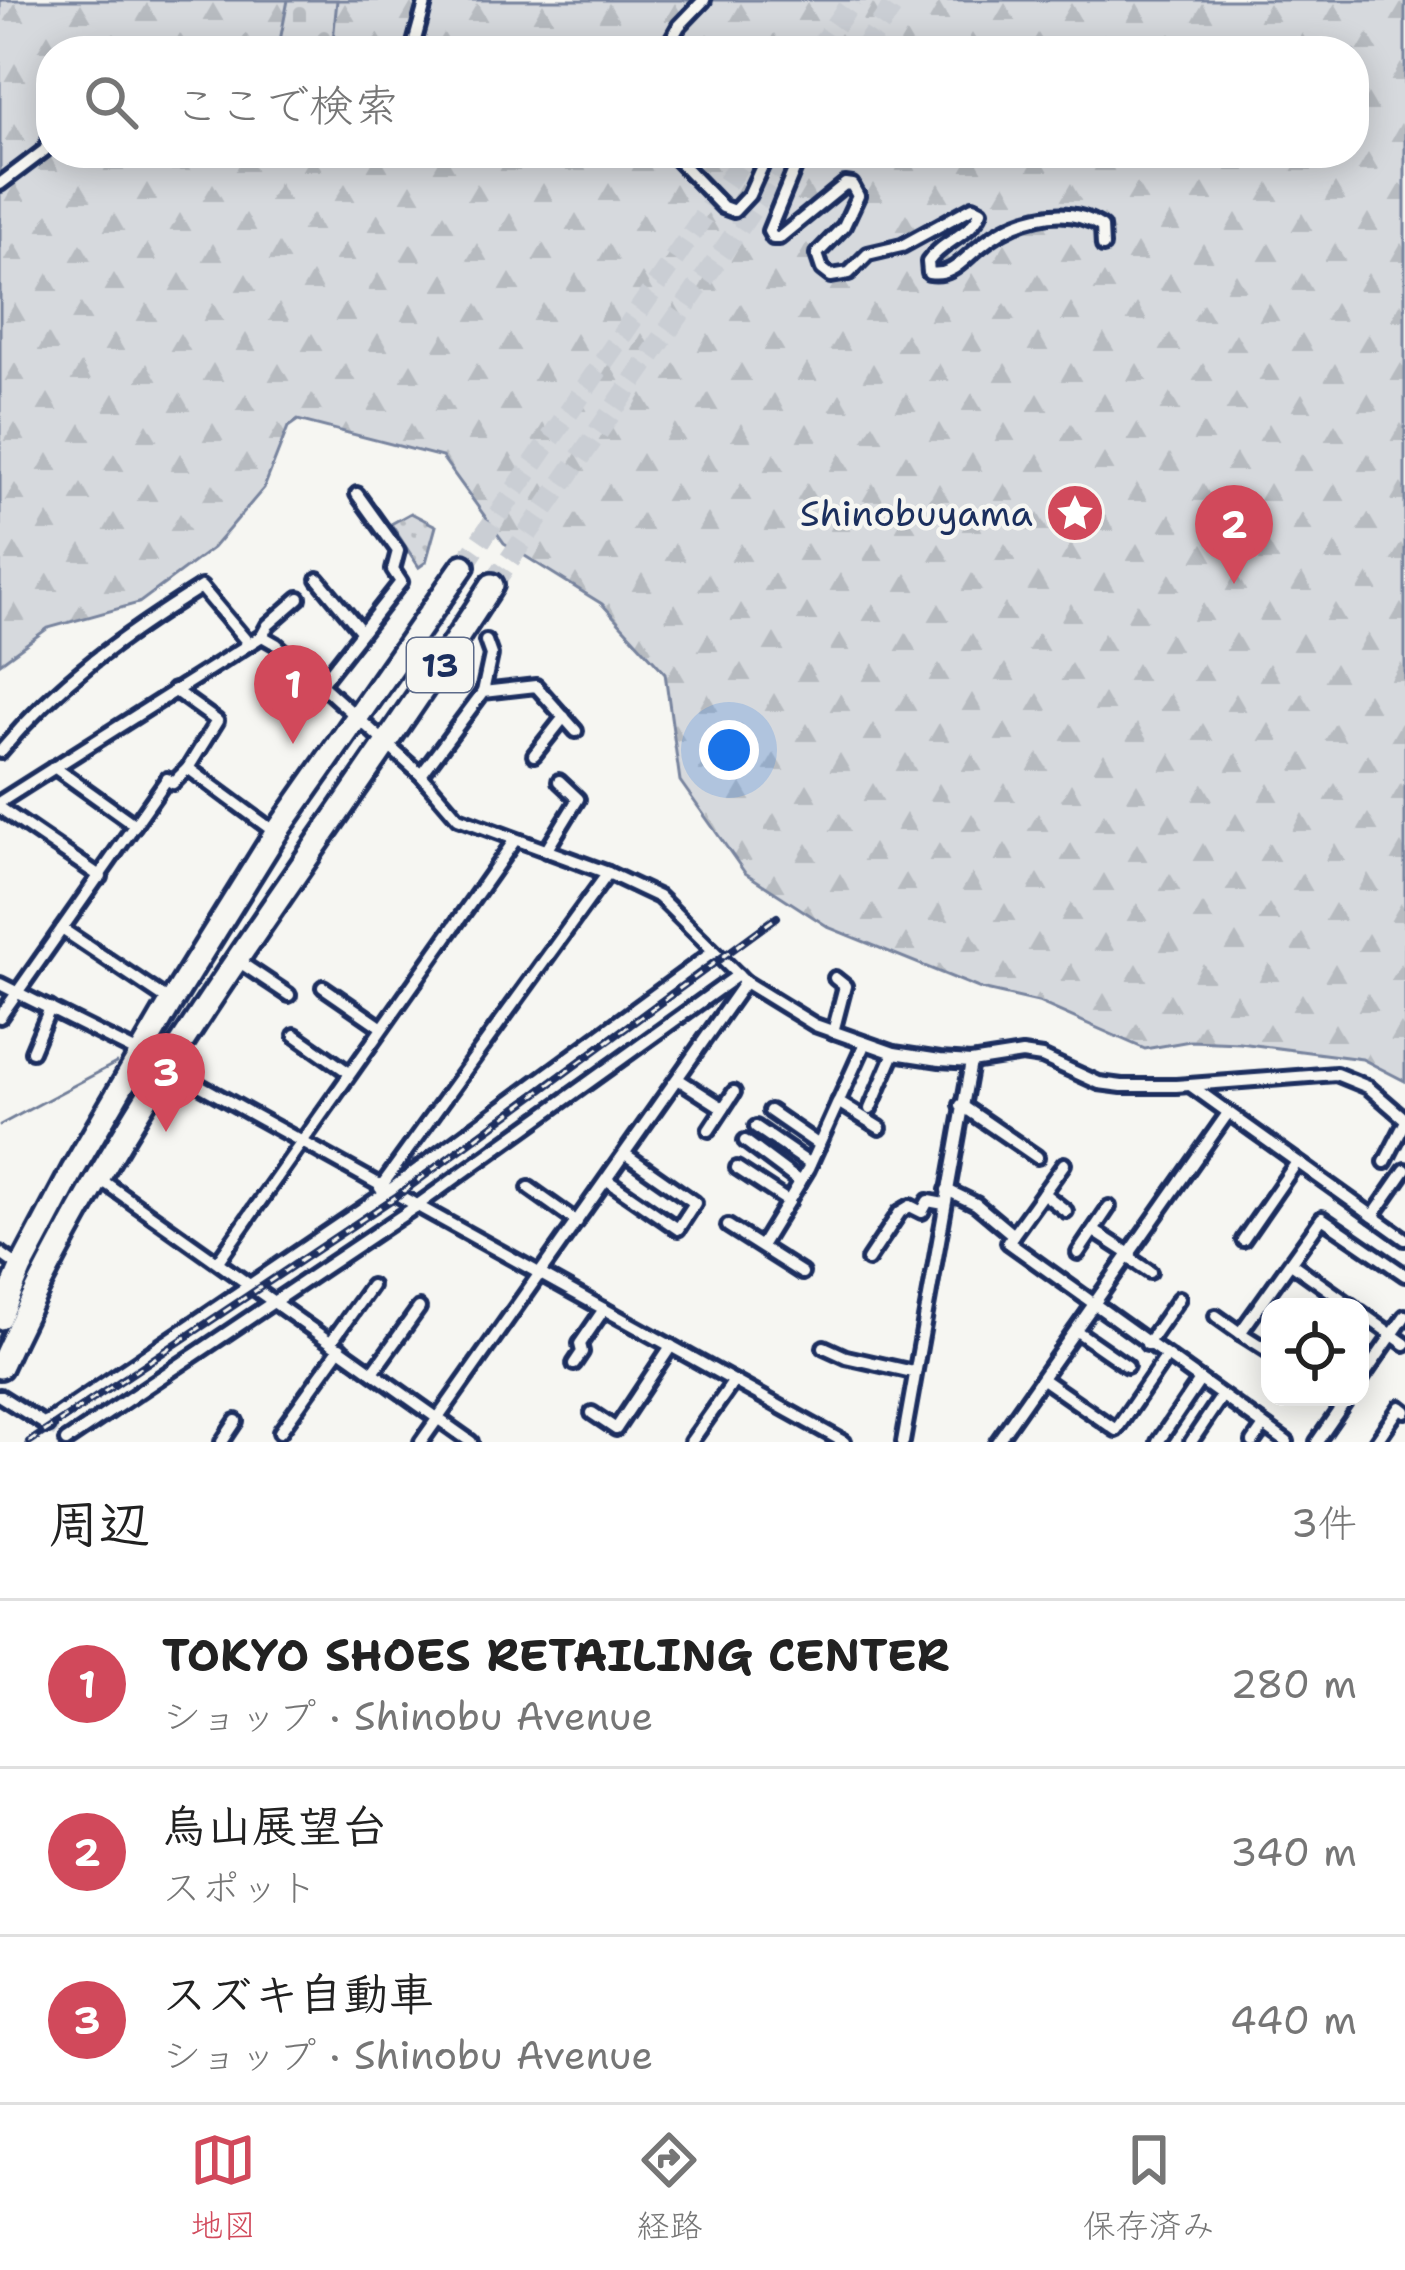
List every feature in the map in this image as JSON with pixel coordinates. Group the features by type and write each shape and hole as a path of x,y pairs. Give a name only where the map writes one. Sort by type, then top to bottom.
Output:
{"highway":[{"name":"13","path":"0,1318 21,1268 171,1002 276,832 463,566"},
{"name":"13","path":"0,1367 55,1252 165,1066 492,584"}],"street":[{"path":"416,36 426,0"},
{"path":"673,36 704,0"},
{"path":"0,184 36,157"},
{"path":"686,168 728,211 734,211 749,195 761,168"},
{"path":"795,168 769,231 773,238 779,238 845,184 852,185 858,196 850,217 818,254 821,269 831,276 849,273 868,254 902,246 973,207 981,211 976,223 936,252 928,262 929,272 947,272 983,244 1047,214 1092,220 1102,227 1103,246"},
{"path":"321,684 401,582 393,570 398,551 357,494"},
{"path":"318,579 361,631"},
{"path":"0,752 64,683 201,587 249,644"},
{"path":"100,877 0,805 262,636 299,598"},
{"path":"262,636 422,775 458,818 608,873 659,897 741,978 776,1004 833,1033 894,1053 971,1062 1022,1054 1066,1066 1100,1083 1145,1088 1336,1074 1368,1087 1405,1121 1385,1162"},
{"path":"422,775 483,692 491,655 486,641"},
{"path":"483,692 536,686 577,731"},
{"path":"0,1016 167,779 173,783 188,768 218,721 174,690"},
{"path":"534,755 564,717"},
{"path":"54,767 135,824"},
{"path":"188,768 276,832"},
{"path":"546,851 578,800 559,781"},
{"path":"218,1261 515,840"},
{"path":"384,1190 608,873"},
{"path":"62,929 171,1002"},
{"path":"0,1396 47,1426 253,1286 713,952"},
{"path":"238,961 289,995"},
{"path":"422,1442 626,1154 741,978"},
{"path":"65,1440 415,1208 741,978"},
{"path":"833,1033 844,986 835,978"},
{"path":"0,984 165,1066 734,1381 824,1438 844,1442"},
{"path":"322,987 381,1027"},
{"path":"32,1051 50,1008"},
{"path":"295,1035 348,1072"},
{"path":"761,1246 810,1164 865,1043"},
{"path":"870,1109 894,1053"},
{"path":"903,1442 971,1062"},
{"path":"678,1078 723,1108"},
{"path":"1190,1084 1405,1239"},
{"path":"709,1130 734,1092"},
{"path":"838,1102 880,1128"},
{"path":"962,1105 1037,1157"},
{"path":"770,1111 819,1145"},
{"path":"998,1442 1228,1113"},
{"path":"756,1127 810,1164"},
{"path":"745,1141 800,1182"},
{"path":"608,1180 678,1229 695,1203 626,1154"},
{"path":"1244,1240 1297,1162"},
{"path":"1064,1164 1008,1242 1287,1442"},
{"path":"736,1168 789,1202"},
{"path":"1373,1216 1405,1170"},
{"path":"97,1177 471,1442"},
{"path":"529,1188 578,1222"},
{"path":"1042,1193 1066,1211"},
{"path":"868,1261 900,1212 910,1206 922,1212 928,1201 946,1197 976,1204 1013,1234"},
{"path":"1078,1253 1109,1207"},
{"path":"1240,1333 1322,1218 1405,1274"},
{"path":"728,1226 802,1273"},
{"path":"1094,1231 1150,1272"},
{"path":"0,1253 21,1268"},
{"path":"1291,1263 1339,1298"},
{"path":"280,1432 370,1286"},
{"path":"1147,1344 1179,1298"},
{"path":"373,1372 419,1308"},
{"path":"574,1364 582,1352 580,1344 604,1309"},
{"path":"1216,1316 1261,1346"},
{"path":"1369,1368 1405,1316"},
{"path":"1369,1319 1405,1344"},
{"path":"1078,1332 1127,1366"},
{"path":"592,1413 616,1429 671,1346"},
{"path":"824,1347 846,1357 913,1372"},
{"path":"1044,1380 1116,1430 1166,1357"},
{"path":"1158,1442 1200,1380"},
{"path":"691,1442 734,1381"},
{"path":"1191,1442 1222,1396"},
{"path":"1317,1442 1340,1406"},
{"path":"1376,1442 1400,1407 1405,1411"},
{"path":"222,1442 236,1421"},
{"path":"1253,1442 1264,1426"}],"green space":[{"path":"0,0 1405,0 1405,1081 1362,1059 1240,1043 1190,1041 1145,1049 1038,1002 981,989 830,928 745,873 680,781 665,673 602,604 504,543 442,457 298,420 288,427 264,488 213,548 139,603 48,628 0,663"},
{"path":"288,0 337,0 333,36 281,36"},
{"path":"411,513 436,526 426,562 419,567 391,524"}],"waterway":[{"path":"0,1125 116,1063"}],"tunnel":[{"path":"828,36 853,0"},
{"path":"872,36 897,0"},
{"path":"463,566 737,168"},
{"path":"492,585 781,168"},
{"path":"49,1427 62,1438"}],"railway":[{"path":"29,1442 397,1196 777,917"}],"place":[{"name":"Shinobuyama","path":"1075,513"},
{"name":"烏山展望台","path":"1234,584"},
{"name":"TOKYO SHOES RETAILING CENTER","path":"293,744"},
{"name":"スズキ自動車","path":"166,1132"}]}
